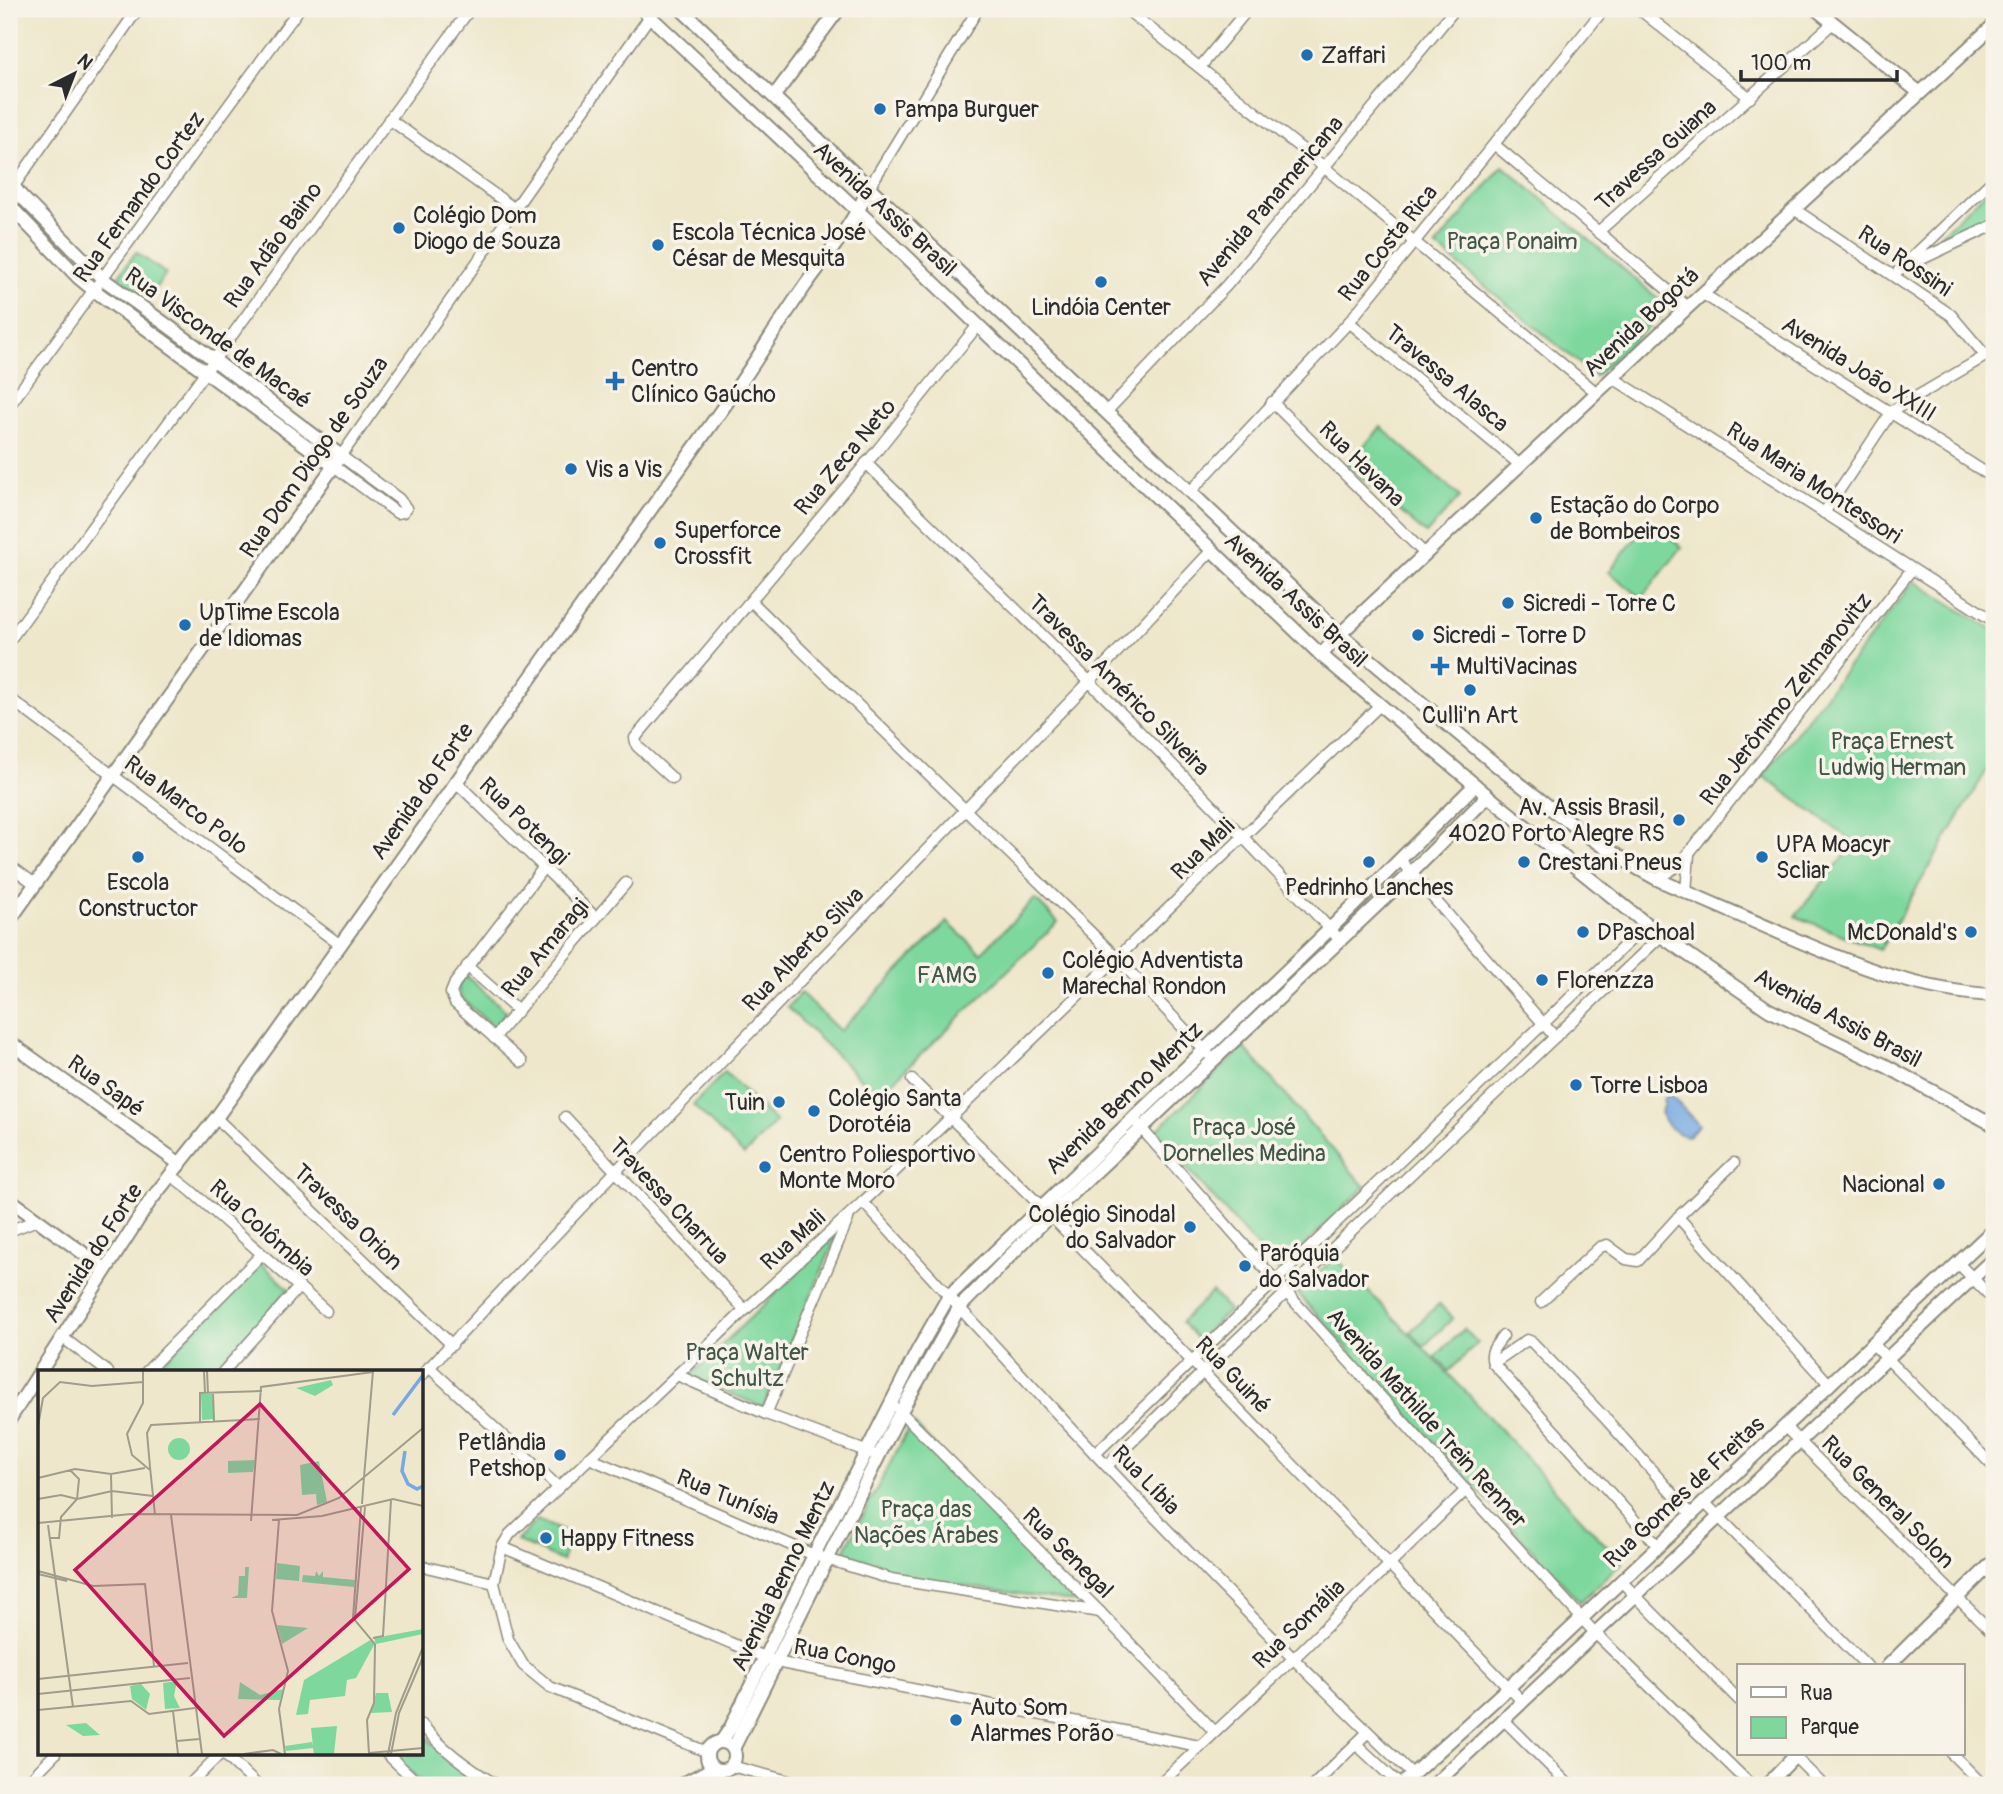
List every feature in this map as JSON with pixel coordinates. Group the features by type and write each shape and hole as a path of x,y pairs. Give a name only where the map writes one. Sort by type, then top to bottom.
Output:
{"street":[{"path":"10,186 138,9"},
{"name":"Rua Fernando Cortez","path":"9,407 299,9"},
{"name":"Rua Adão Baino","path":"9,641 470,9"},
{"name":"Avenida Assis Brasil","path":"681,9 1340,634 1412,696 1581,832 1630,865 1657,879 1849,962 1912,983 1966,994 1994,995"},
{"path":"774,96 839,9"},
{"path":"870,186 978,9"},
{"path":"1126,9 1201,66 1597,393"},
{"path":"1201,66 1248,9"},
{"name":"Avenida Panamericana","path":"1107,411 1227,285 1455,9"},
{"name":"Rua Costa Rica","path":"1191,491 1349,321 1604,9"},
{"path":"1639,9 1749,98"},
{"path":"1816,9 1920,93"},
{"name":"Avenida Assis Brasil","path":"646,12 1321,655 1488,796 1646,925 1769,1010 1886,1066 1994,1125"},
{"name":"Rua Dom Diogo de Souza","path":"9,921 515,209 646,12"},
{"name":"Travessa Guiana","path":"1598,232 1833,23"},
{"name":"Avenida Bogotá","path":"1321,655 1424,554 1994,25"},
{"path":"389,118 515,209"},
{"path":"1495,145 1688,307"},
{"path":"1895,272 1994,179"},
{"name":"Rua Visconde de Macaé","path":"9,205 95,290 205,370 338,461 400,499 406,508 403,512 397,513 338,461 213,359 103,279 10,186"},
{"name":"Avenida do Forte","path":"41,1370 150,1201 216,1118 730,398 858,212 870,186"},
{"name":"Rua Rossini","path":"1794,209 1895,272 1951,315 1990,353"},
{"path":"9,221 25,223"},
{"path":"1895,272 1994,225"},
{"name":"Avenida João XXIII","path":"1703,294 1892,411 1994,478"},
{"name":"Travessa Alasca","path":"1349,321 1520,465"},
{"name":"Rua Zeca Neto","path":"672,778 637,746 635,741 978,326"},
{"path":"1824,513 1892,411 1990,353"},
{"name":"Rua Maria Montessori","path":"1613,378 1994,621"},
{"name":"Rua Havana","path":"1272,402 1424,554"},
{"name":"Travessa Américo Silveira","path":"866,463 1090,681 1243,836 1340,940"},
{"name":"Rua Alberto Silva","path":"425,1371 1212,551"},
{"name":"Rua Jerônimo Zelmanovitz","path":"1657,879 1677,866 1689,853 1912,569"},
{"path":"751,601 1117,958 1209,1055"},
{"name":"Rua Marco Polo","path":"9,698 339,944"},
{"name":"Rua Mali","path":"709,1759 550,1687 523,1665 508,1639 494,1583 502,1547 519,1524 863,1202 1380,705"},
{"name":"Rua Potengi","path":"455,781 596,918"},
{"name":"Avenida Benno Mentz","path":"1254,1013 1330,929 1475,785"},
{"name":"Avenida Benno Mentz","path":"727,1745 771,1660 828,1560 874,1454 949,1296 1046,1211 1254,1013 1340,940 1488,796"},
{"path":"1686,892 1689,853"},
{"path":"1400,860 1555,1037"},
{"path":"9,865 35,884"},
{"path":"522,1062 455,1003 451,993 467,966 544,867"},
{"name":"Rua Amaragi","path":"494,1038 626,883"},
{"path":"1095,1454 1646,925"},
{"path":"1107,1466 1661,936"},
{"path":"467,966 518,1011"},
{"path":"1597,974 1608,986"},
{"name":"Rua Sapé","path":"9,1042 180,1164"},
{"name":"Rua Guiné","path":"912,1080 1046,1211 1522,1701"},
{"name":"Travessa Charrua","path":"565,1117 745,1311"},
{"name":"Travessa Orion","path":"216,1118 452,1345"},
{"name":"Avenida Mathilde Trein Renner","path":"1137,1124 1595,1633 1751,1785"},
{"path":"1411,1151 1422,1164"},
{"path":"1541,1302 1600,1247 1607,1245 1626,1259 1638,1261 1678,1217 1734,1163"},
{"name":"Rua Colômbia","path":"171,1175 326,1311"},
{"path":"9,1199 105,1269"},
{"name":"Rua Líbia","path":"863,1202 1095,1454 1293,1659 1412,1774"},
{"name":"Avenida Benno Mentz","path":"896,1408 959,1308 1046,1211"},
{"path":"766,1414 849,1215"},
{"path":"1678,1217 1830,1385"},
{"path":"9,1231 37,1220"},
{"name":"Rua Gomes de Freitas","path":"1401,1785 1509,1687 1994,1228"},
{"path":"148,1370 261,1255"},
{"name":"Rua Gomes de Freitas","path":"1434,1785 1994,1258"},
{"path":"1958,1263 1994,1300"},
{"path":"225,1370 298,1288"},
{"path":"1503,1336 1492,1350 1490,1356 1493,1363 1658,1546"},
{"path":"62,1337 105,1370"},
{"path":"1493,1363 1527,1340 1532,1342 1691,1514"},
{"path":"1873,1344 1994,1467"},
{"path":"425,1371 558,1487"},
{"name":"Avenida do Forte","path":"9,1420 38,1375"},
{"path":"677,1375 766,1414 874,1454"},
{"name":"Rua Senegal","path":"896,1408 1100,1612 1214,1731"},
{"name":"Rua General Solon","path":"1785,1426 1994,1634"},
{"name":"Avenida Benno Mentz","path":"771,1660 814,1555 874,1454"},
{"name":"Rua Tunísia","path":"589,1458 814,1555 891,1579 1100,1612"},
{"name":"Rua Somália","path":"1158,1785 1293,1659 1465,1490"},
{"path":"1704,1503 1865,1664"},
{"name":"Rua Congo","path":"502,1547 771,1660 1199,1746"},
{"path":"1890,1664 1994,1561"},
{"path":"424,1566 494,1583"},
{"path":"1620,1581 1737,1698"},
{"path":"1503,1719 1570,1785"},
{"path":"424,1727 437,1743 497,1785"},
{"path":"1314,1785 1368,1732"},
{"path":"685,1782 709,1759 712,1744 727,1745 735,1758 731,1766"},
{"path":"1356,1744 1401,1785"},
{"path":"25,1785 53,1756"},
{"path":"189,1785 220,1756"},
{"path":"224,1756 257,1785"},
{"path":"389,1756 421,1785"},
{"path":"1767,1785 1794,1756"},
{"path":"1796,1756 1824,1785"},
{"path":"1954,1756 1983,1785"},
{"path":"709,1759 722,1770 731,1766 804,1785"}],"green space":[{"name":"Praça Ponaim","path":"1503,166 1669,308 1595,376 1436,246"},
{"path":"1994,184 1994,220 1920,254"},
{"path":"136,252 166,274 147,299 118,277"},
{"path":"1381,427 1460,497 1426,534 1347,465"},
{"path":"1649,521 1682,547 1642,598 1609,572"},
{"name":"Praça Ernest Ludwig Herman","path":"1914,581 1994,631 1994,758 1880,950 1795,916 1855,843 1763,776"},
{"name":"FAMG","path":"1035,899 1058,922 878,1096 787,1007 801,993 840,1031 947,922 981,953"},
{"path":"465,975 507,1012 493,1027 460,997 458,986"},
{"name":"Praça José Dornelles Medina","path":"1244,1047 1365,1187 1284,1265 1280,1273 1155,1132"},
{"path":"725,1072 776,1122 744,1155 693,1105"},
{"name":"Praça Walter Schultz","path":"838,1233 763,1407 689,1377"},
{"path":"1335,1257 1466,1392 1622,1563 1580,1602 1297,1293"},
{"path":"260,1262 289,1289 218,1370 155,1370"},
{"path":"1212,1292 1229,1310 1198,1340 1181,1322"},
{"path":"1439,1304 1453,1318 1424,1346 1410,1332"},
{"path":"1464,1329 1478,1343 1449,1371 1435,1357"},
{"name":"Praça das Nações Árabes","path":"912,1422 1082,1603 891,1575 841,1557"},
{"name":"Happy Fitness","path":"537,1520 572,1535 562,1561 517,1541"},
{"path":"424,1733 432,1743 493,1785 425,1785 393,1756 424,1756"}],"water":[{"path":"1669,1094 1699,1125 1688,1136 1671,1129 1660,1113 1663,1100"}],"place":[{"name":"Zaffari","path":"1307,55"},
{"name":"Pampa Burguer","path":"880,109"},
{"name":"Colégio Dom Diogo de Souza","path":"399,228"},
{"name":"Escola Técnica José César de Mesquita","path":"658,245"},
{"name":"Lindóia Center","path":"1101,282"},
{"name":"Centro Clínico Gaúcho","path":"615,381"},
{"name":"Vis a Vis","path":"571,469"},
{"name":"Estação do Corpo de Bombeiros","path":"1536,518"},
{"name":"Superforce Crossfit","path":"660,543"},
{"name":"Sicredi - Torre C","path":"1508,603"},
{"name":"UpTime Escola de Idiomas","path":"185,625"},
{"name":"Sicredi - Torre D","path":"1418,635"},
{"name":"MultiVacinas","path":"1440,666"},
{"name":"Culli'n Art","path":"1470,690"},
{"name":"Av. Assis Brasil, 4020 Porto Alegre RS","path":"1679,820"},
{"name":"Escola Constructor","path":"138,857"},
{"name":"UPA Moacyr Scliar","path":"1762,857"},
{"name":"Pedrinho Lanches","path":"1369,862"},
{"name":"Crestani Pneus","path":"1524,862"},
{"name":"DPaschoal","path":"1583,932"},
{"name":"McDonald's","path":"1971,932"},
{"name":"Colégio Adventista Marechal Rondon","path":"1048,973"},
{"name":"Florenzza","path":"1542,980"},
{"name":"Torre Lisboa","path":"1576,1085"},
{"name":"Tuin","path":"779,1102"},
{"name":"Colégio Santa Dorotéia","path":"814,1111"},
{"name":"Centro Poliesportivo Monte Moro","path":"765,1167"},
{"name":"Nacional","path":"1939,1184"},
{"name":"Colégio Sinodal do Salvador","path":"1190,1227"},
{"name":"Paróquia do Salvador","path":"1245,1266"},
{"name":"Petlândia Petshop","path":"560,1455"},
{"name":"Happy Fitness","path":"546,1538"},
{"name":"Auto Som Alarmes Porão","path":"956,1720"}]}
